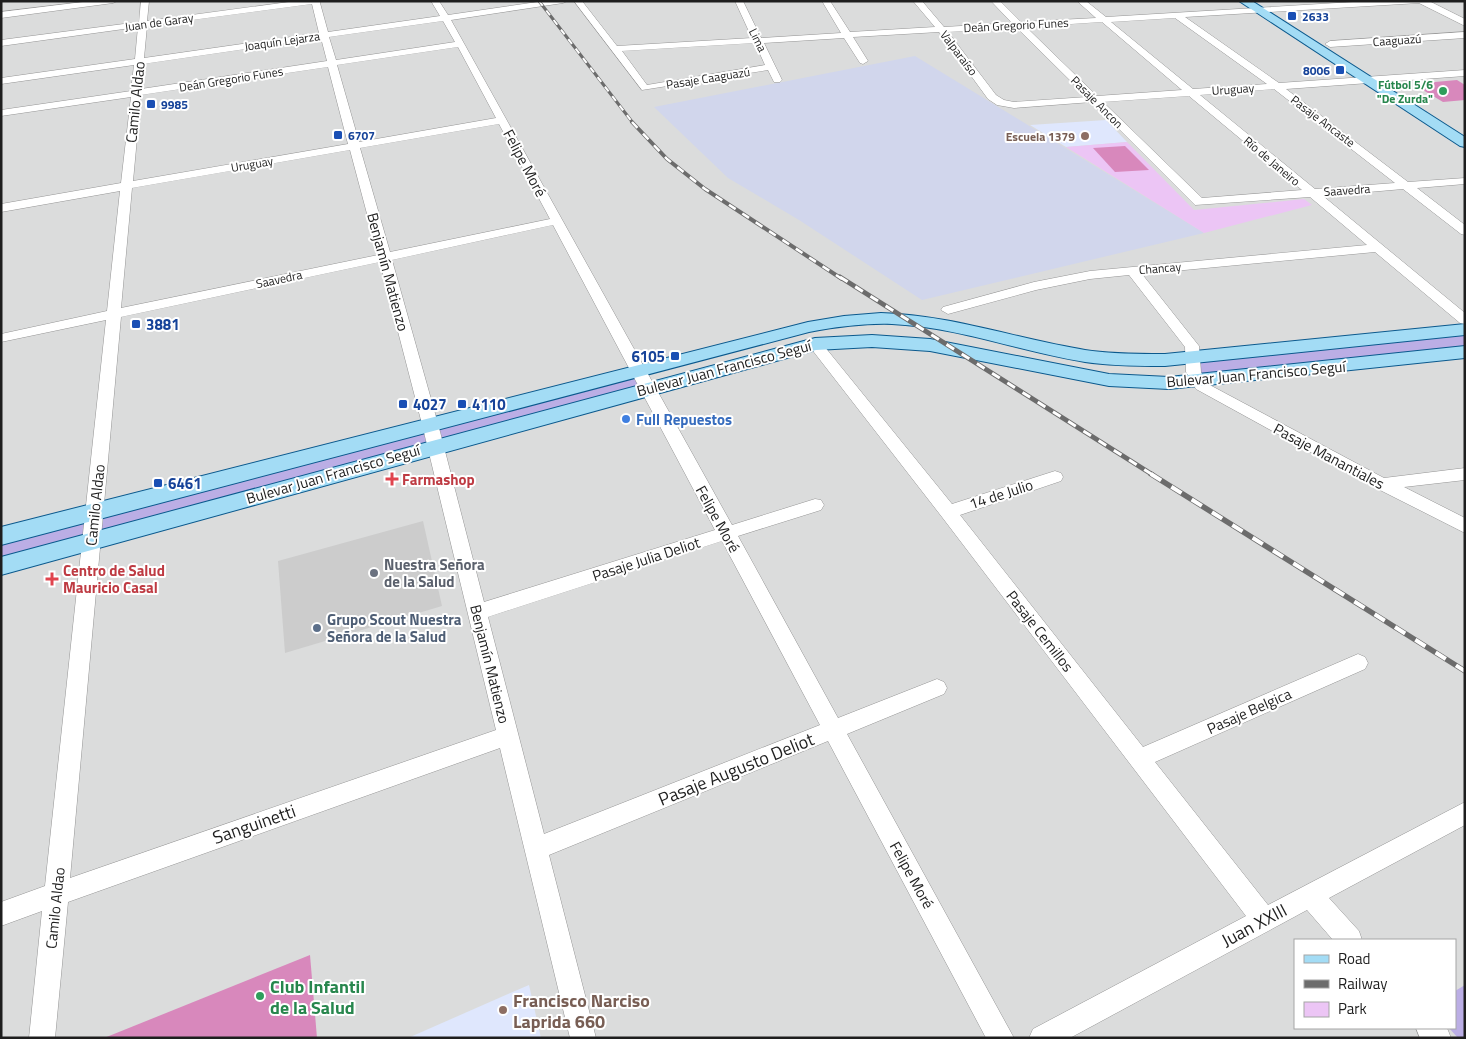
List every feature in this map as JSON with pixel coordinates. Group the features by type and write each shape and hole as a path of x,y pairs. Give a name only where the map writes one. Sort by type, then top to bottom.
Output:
{"main road":[{"path":"1244,1 1275,10 1465,129"},
{"path":"1260,6 1366,80 1465,143"},
{"name":"Bulevar Juan Francisco Seguí","path":"1,566 435,446 808,327 850,321 885,319 939,324 1086,356 1133,360 1193,358 1465,329"},
{"name":"Bulevar Juan Francisco Seguí","path":"1,536 430,424 642,380 761,359 815,344 872,340 920,344 1102,379 1140,382 1196,382 1465,352"}],"street":[{"path":"1,15 113,1"},
{"name":"Camilo Aldao","path":"42,1038 145,1"},
{"name":"Juan de Garay","path":"1,43 316,1"},
{"name":"Benjamín Matienzo","path":"316,1 430,424 583,1038"},
{"name":"Felipe Moré","path":"435,1 461,44 1001,1038"},
{"name":"Joaquín Lejarza","path":"1,80 563,1"},
{"path":"578,1 615,49"},
{"name":"Lima","path":"738,1 776,80"},
{"path":"826,1 863,61"},
{"name":"Valparaíso","path":"917,1 942,30 992,98 1001,103"},
{"name":"Pasaje Ancon","path":"995,1 1199,202"},
{"name":"Río de Janeiro","path":"1081,1 1465,320"},
{"path":"1275,10 1416,1"},
{"path":"1422,1 1465,23"},
{"name":"Deán Gregorio Funes","path":"615,49 1178,16 1260,6"},
{"name":"Pasaje Ancaste","path":"1178,16 1276,86 1465,232"},
{"name":"Caaguazú","path":"1330,44 1465,35"},
{"name":"Deán Gregorio Funes","path":"1,113 461,44"},
{"name":"Pasaje Caaguazú","path":"615,49 645,88 771,67"},
{"name":"Uruguay","path":"1001,103 1014,105 1465,73"},
{"name":"Uruguay","path":"1,208 502,120"},
{"name":"Saavedra","path":"1199,202 1465,181"},
{"name":"Saavedra","path":"1,338 556,221"},
{"name":"Chancay","path":"948,310 1067,278 1133,270 1376,248"},
{"path":"1133,270 1192,346 1192,370 1196,382"},
{"name":"Pasaje Cemillos","path":"815,344 948,512 1264,920"},
{"name":"Pasaje Manantiales","path":"1196,382 1207,390 1382,484 1465,526"},
{"path":"1382,484 1465,474"},
{"name":"14 de Julio","path":"948,512 1055,477"},
{"name":"Pasaje Julia Deliot","path":"477,612 815,505"},
{"name":"Pasaje Belgica","path":"1139,759 1358,663"},
{"name":"Pasaje Augusto Deliot","path":"536,849 937,688"},
{"name":"Sanguinetti","path":"1,914 508,735"},
{"name":"Juan XXIII","path":"1042,1038 1465,813"},
{"path":"1310,896 1349,939"}],"shaded area":[{"path":"1,1 1465,1 1465,1038 1,1038"},
{"path":"915,56 1204,233 922,300 799,220 728,178 654,107"},
{"path":"1457,80 1465,85 1465,100 1443,102 1413,84"},
{"name":"Escuela 1379","path":"1106,120 1127,142 1066,147 1030,125"},
{"path":"1125,146 1149,170 1115,172 1093,148"},
{"path":"1465,329 1465,352 1196,382 1193,357"},
{"path":"637,370 647,389 1,566 1,536"},
{"path":"423,521 442,606 285,653 278,561"},
{"name":"Club Infantil de la Salud","path":"310,955 317,1038 104,1038"},
{"name":"Francisco Narciso Laprida 660","path":"529,985 541,1038 408,1038 508,994"},
{"path":"1465,985 1465,1038 1458,1038 1450,1029 1456,1029 1456,990"}],"green space":[{"path":"1127,142 1194,210 1304,199 1312,205 1204,233 1066,147"}],"railway":[{"path":"539,1 633,123"},
{"path":"632,122 667,159 705,189 842,279"},
{"path":"840,277 1153,475"},
{"path":"1151,474 1465,671"}],"place":[{"name":"2633","path":"1292,16"},
{"name":"8006","path":"1340,70"},
{"name":"Fútbol 5/6 \"De Zurda\"","path":"1443,91"},
{"name":"9985","path":"151,104"},
{"name":"6707","path":"338,135"},
{"name":"Escuela 1379","path":"1085,136"},
{"name":"3881","path":"136,324"},
{"name":"6105","path":"675,356"},
{"name":"4027","path":"403,404"},
{"name":"4110","path":"462,404"},
{"name":"Full Repuestos","path":"626,419"},
{"name":"Farmashop","path":"392,479"},
{"name":"6461","path":"158,483"},
{"name":"Nuestra Señora de la Salud","path":"374,573"},
{"name":"Centro de Salud Mauricio Casal","path":"52,579"},
{"name":"Grupo Scout Nuestra Señora de la Salud","path":"317,628"},
{"name":"Club Infantil de la Salud","path":"260,996"},
{"name":"Francisco Narciso Laprida 660","path":"503,1010"}]}
